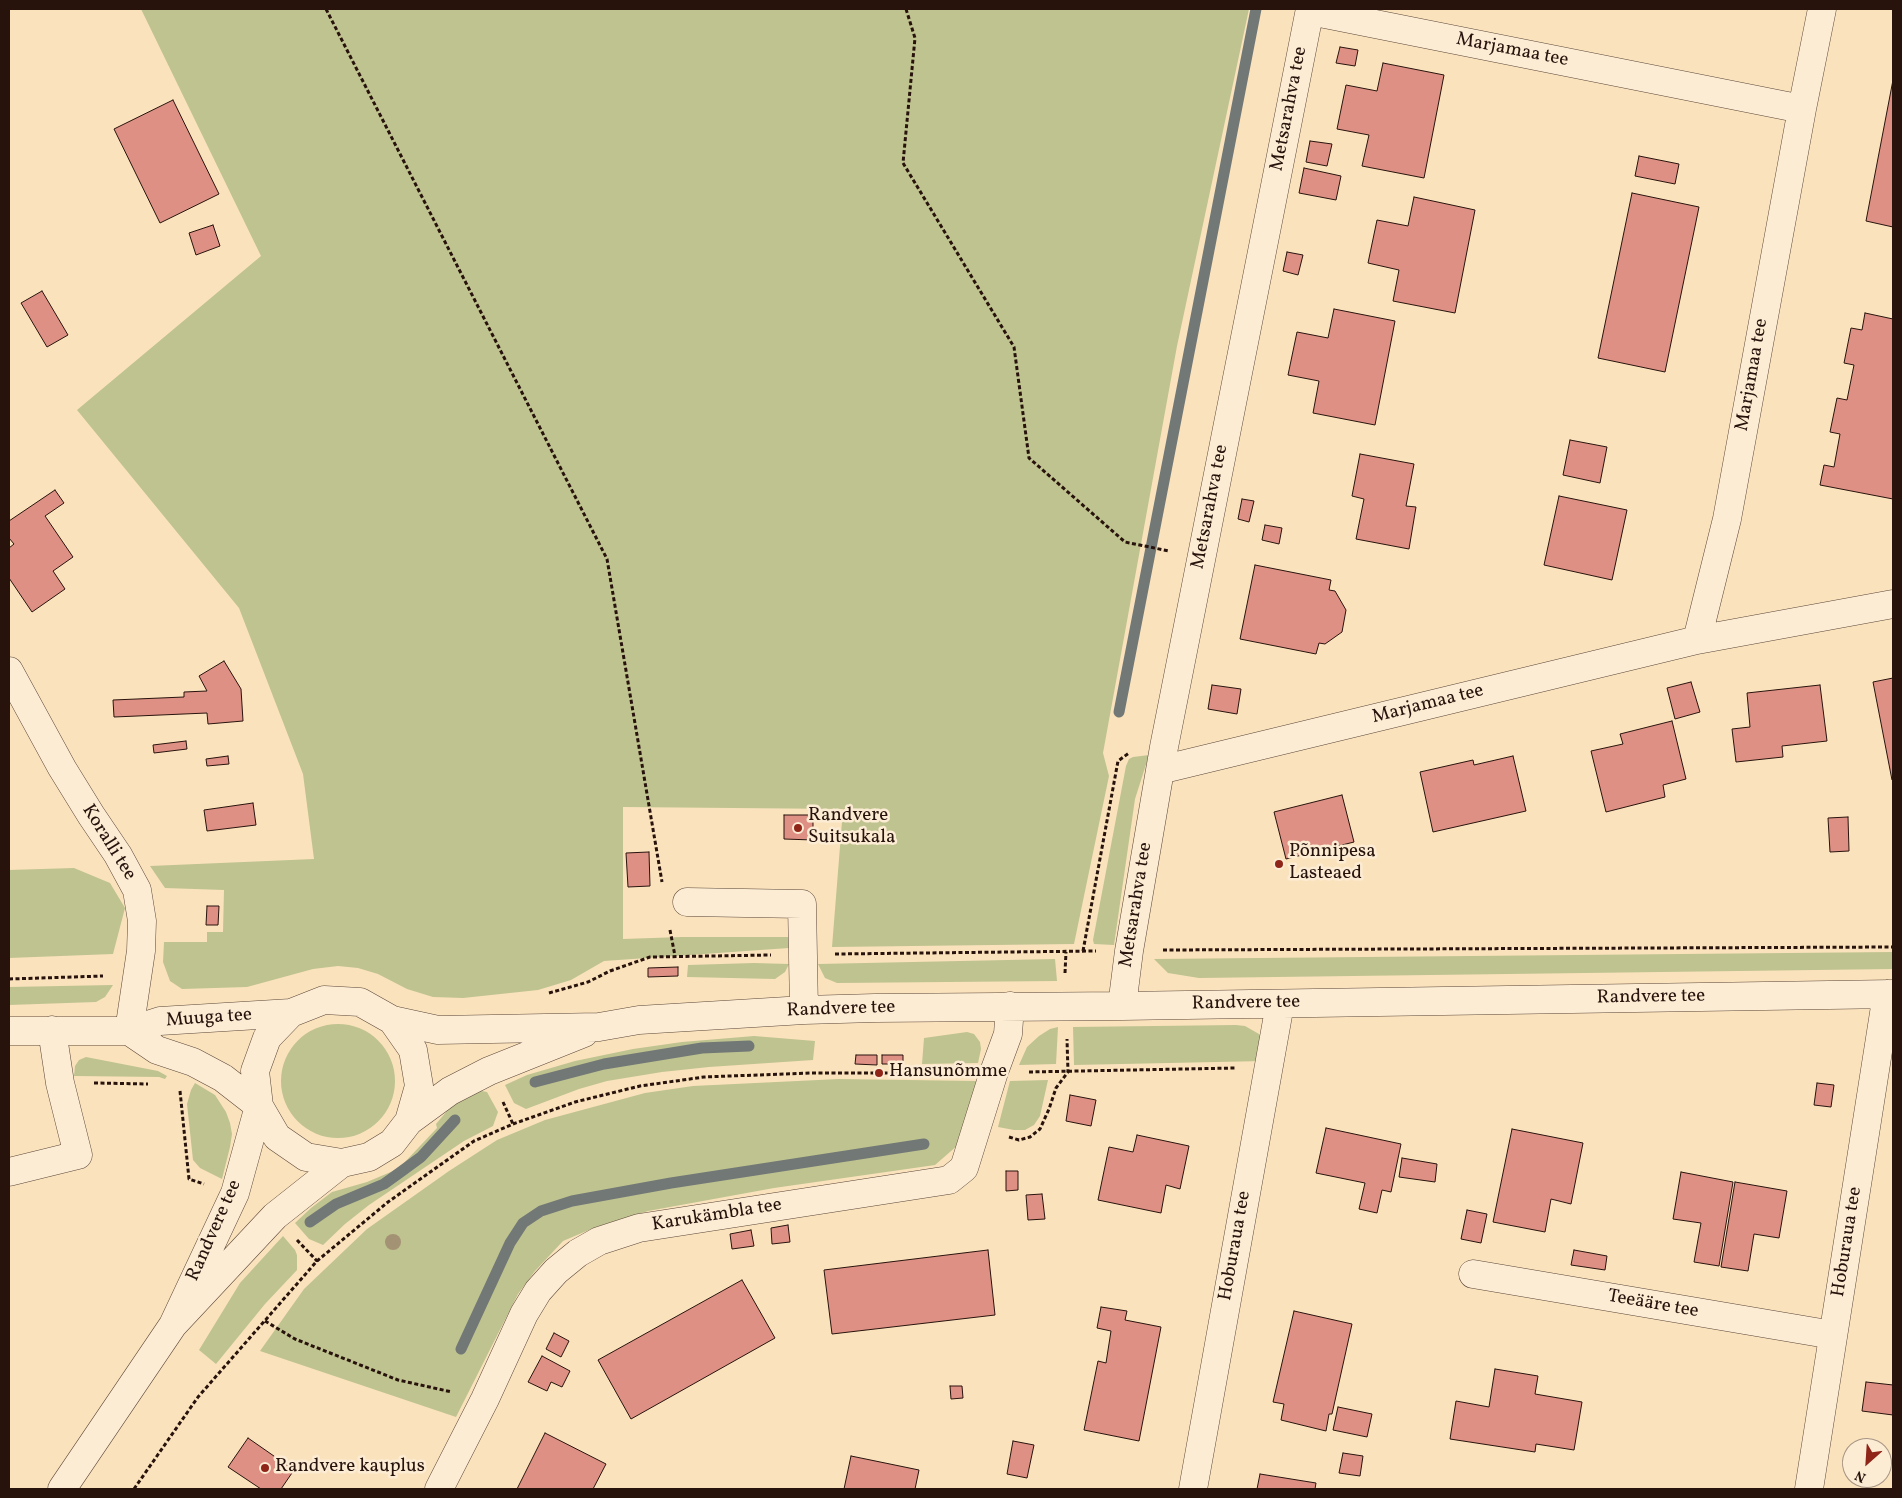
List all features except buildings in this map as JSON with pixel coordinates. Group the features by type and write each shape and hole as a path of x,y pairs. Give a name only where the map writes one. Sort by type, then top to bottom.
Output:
{"street":[{"name":"Marjamaa tee","path":"1697,640 1726,519 1822,9"},
{"name":"Marjamaa tee","path":"1310,10 1802,109"},
{"name":"Metsarahva tee","path":"1122,1006 1129,951 1162,759 1310,10"},
{"name":"Marjamaa tee","path":"1162,759 1697,640 1893,604"},
{"name":"Koralli tee","path":"9,671 62,768 118,855 137,890 142,921 141,951 129,1031"},
{"path":"688,902 802,904 804,1010"},
{"name":"Randvere tee","path":"62,1489 173,1325 235,1193 258,1106 256,1071 267,1038 291,1013 324,1000 360,1002 392,1020 438,1030 599,1027 639,1020 804,1010 1890,994"},
{"name":"Hoburaua tee","path":"1808,1489 1890,994"},
{"name":"Hoburaua tee","path":"1193,1489 1267,1067 1280,1004"},
{"name":"Karukämbla tee","path":"439,1489 524,1314 538,1291 556,1270 578,1253 599,1241 639,1228 949,1180 964,1168 1008,1034 1010,1006"},
{"name":"Muuga tee","path":"9,1031 129,1031 160,1021 291,1013"},
{"name":"Randvere tee","path":"392,1020 413,1050 419,1086 409,1121"},
{"name":"Randvere tee","path":"258,1106 277,1137 306,1157 342,1163 368,1157 392,1143 409,1121 450,1091 489,1071 599,1027"},
{"path":"9,1172 78,1155 60,1082 52,1030"},
{"name":"Muuga tee","path":"129,1031 157,1050 192,1062 223,1078 258,1106"},
{"name":"Randvere tee","path":"173,1325 275,1216 342,1163"},
{"name":"Teeääre tee","path":"1473,1274 1833,1335"}],"path":[{"path":"326,9 607,559 663,888"},
{"path":"906,9 915,38 903,162 1014,347 1029,458 1125,542 1157,548"},
{"path":"1083,951 1118,761 1133,750 1162,759"},
{"path":"670,927 674,956"},
{"path":"543,995 588,982 610,971 650,958 674,956 1083,951 1893,947"},
{"path":"976,1129 1019,1140 1030,1137 1040,1129 1056,1088 1068,1072 1065,1006 1066,952"},
{"path":"134,1489 198,1397 317,1261 388,1202 474,1141 513,1124 575,1102 640,1086 704,1078 810,1073 1068,1072 1267,1067"},
{"path":"60,1082 153,1084"},
{"path":"171,1087 180,1091 189,1179"},
{"path":"265,1321 295,1338 398,1380 484,1399"}],"green space":[{"path":"141,9 1249,9 1177,346 1103,753 1109,776 1074,944 832,947 843,809 623,807 623,939 789,937 789,948 604,961 571,980 538,990 463,998 433,997 407,989 378,974 358,968 338,966 313,969 247,987 182,989 170,981 163,962 164,942 207,942 207,932 223,932 224,890 165,888 150,866 314,859 303,774 239,608 77,410 261,256"},
{"path":"1149,755 1135,799 1114,945 1094,944 1093,940 1126,766 1129,759 1133,757"},
{"path":"74,868 110,883 125,908 113,954 9,958 9,870"},
{"path":"1893,952 1893,969 1199,978 1168,973 1154,959"},
{"path":"1055,959 1057,981 837,983 825,978 818,964"},
{"path":"789,964 785,972 775,979 687,977 688,965"},
{"path":"113,985 105,997 96,1002 9,1005 9,987"},
{"path":"338,1024 360,1028 378,1041 391,1059 395,1081 391,1103 378,1121 360,1134 338,1138 316,1134 298,1121 285,1103 281,1081 285,1059 298,1041 316,1028"},
{"path":"1245,1026 1259,1034 1262,1041 1264,1061 1074,1065 1073,1027"},
{"path":"1058,1027 1056,1064 1019,1065 1027,1047 1039,1036 1050,1029"},
{"path":"967,1032 974,1034 980,1042 981,1049 978,1063 922,1064 924,1038"},
{"path":"754,1036 815,1041 813,1060 709,1067 607,1081 579,1089 526,1109 514,1103 505,1085 527,1075 575,1061 633,1049 682,1042"},
{"path":"86,1057 158,1071 167,1076 165,1079 159,1077 74,1076 75,1066 79,1060"},
{"path":"839,1079 977,1081 958,1145 935,1165 774,1188 648,1211 596,1227 563,1241 535,1271 518,1294 456,1417 260,1351 304,1289 367,1229 449,1171 497,1140 545,1120 645,1093 693,1086"},
{"path":"1048,1080 1040,1116 1034,1125 1025,1130 998,1127 1010,1081"},
{"path":"195,1083 215,1095 226,1112 230,1123 232,1134 222,1179 200,1168 193,1160 187,1104"},
{"path":"476,1090 487,1092 498,1112 493,1126 464,1141 369,1205 323,1245 309,1239 295,1223 332,1192 367,1182 393,1171 403,1164 437,1128 436,1124 452,1105"},
{"path":"283,1236 295,1250 297,1270 265,1304 216,1364 199,1350 240,1283"}],"waterway":[{"path":"1119,712 1256,9"},
{"path":"535,1082 604,1064 702,1048 749,1046"},
{"path":"310,1222 336,1204 384,1184 421,1157 455,1120"},
{"path":"461,1349 510,1243 523,1223 541,1211 572,1201 671,1183 924,1144"}],"place":[{"name":"Randvere Suitsukala","path":"798,828"},
{"name":"Põnnipesa Lasteaed","path":"1279,864"},
{"name":"Hansunõmme","path":"879,1073"},
{"name":"Randvere kauplus","path":"265,1468"}]}
